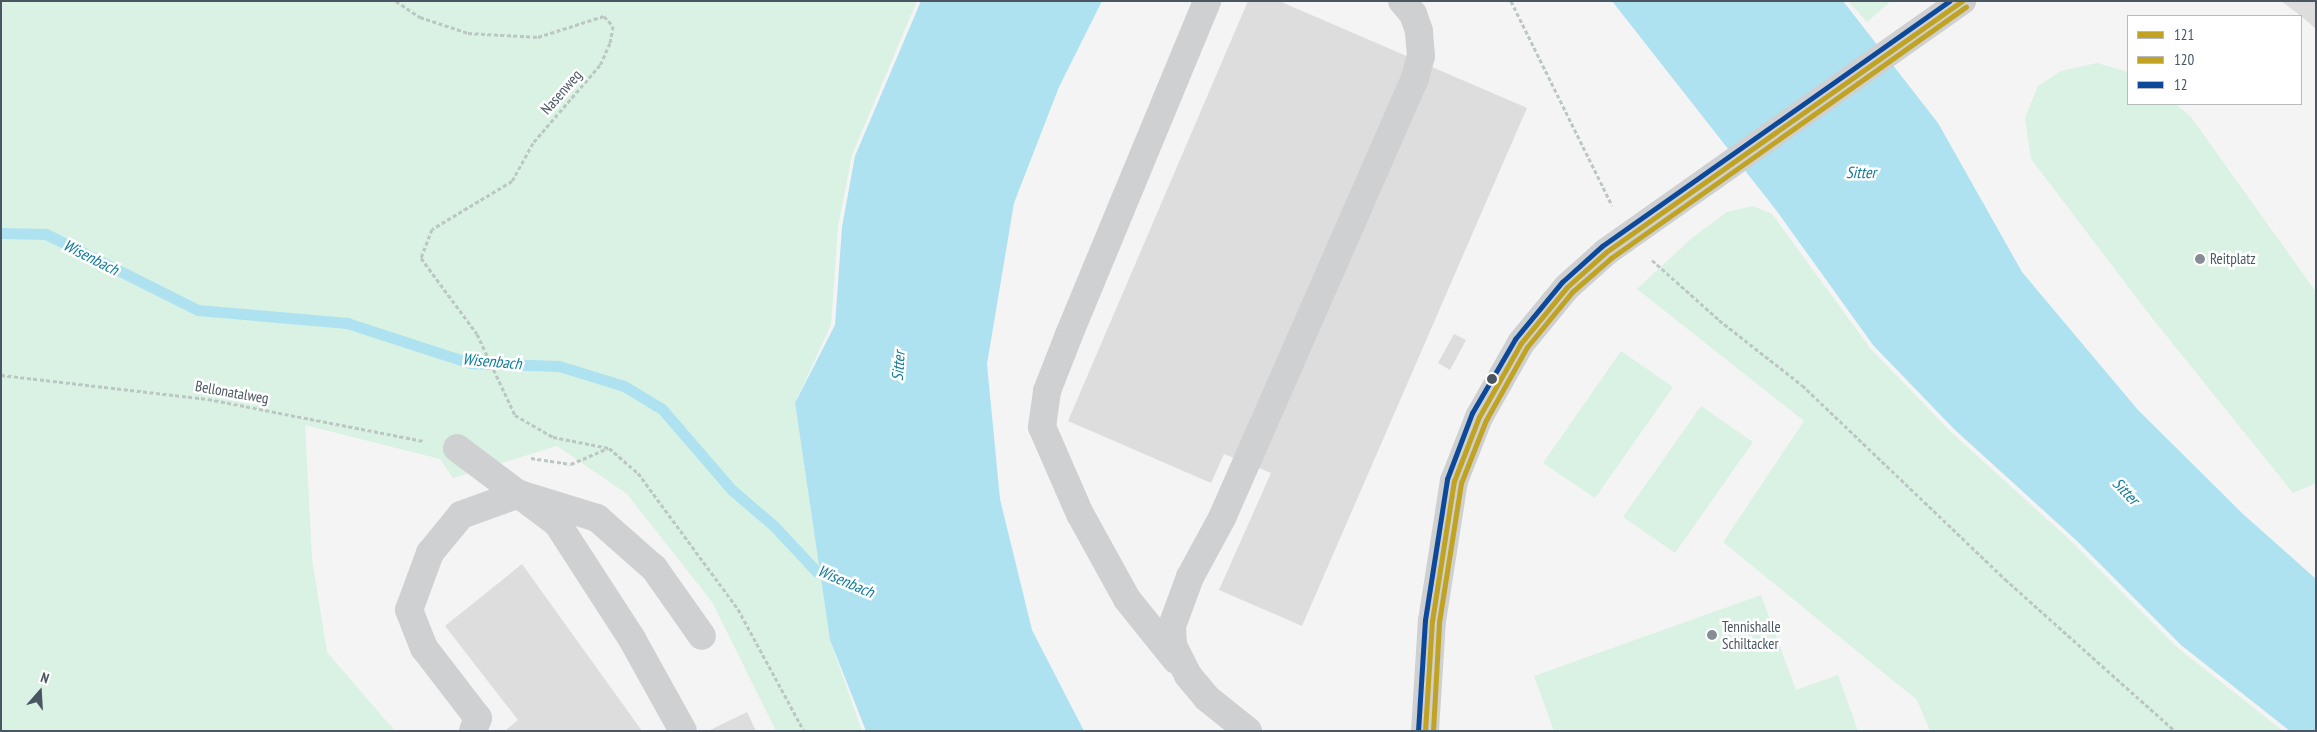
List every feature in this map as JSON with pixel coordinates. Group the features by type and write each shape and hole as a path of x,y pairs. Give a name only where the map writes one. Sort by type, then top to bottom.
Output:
{"street":[{"path":"1207,1 1051,382 1042,427 1080,514 1127,599 1207,698 1248,731"},
{"path":"1188,675 1174,645 1172,626 1178,608 1222,518 1415,78 1421,56 1420,31 1413,14 1402,1"},
{"path":"1425,731 1432,621 1441,548 1454,481 1479,417 1521,343 1567,287 1639,228 1962,1"},
{"path":"457,448 558,523 632,639 683,731"},
{"path":"473,731 478,718 424,648 409,610 430,553 461,516 518,494 597,518 654,568 702,636"}],"path":[{"name":"Nasenweg","path":"396,1 420,17 468,33 538,37 604,16 613,26 610,43 600,65 533,143 512,182 432,230 421,258 477,334 515,416"},
{"path":"1511,1 1612,205"},
{"path":"1650,258 1719,320 1802,385 1998,572 2175,731"},
{"name":"Bellonatalweg","path":"1,374 208,399 457,448"}],"green space":[{"path":"1,1 917,1 852,155 838,227 831,325 795,403 830,640 862,731 776,731 712,602 627,494 557,446 453,478 440,459 305,425 312,559 327,652 395,731 1,731"},
{"path":"1848,1 1891,1 1867,22"},
{"name":"Reitplatz","path":"2097,63 2127,72 2127,105 2177,105 2191,117 2316,292 2316,483 2293,493 2152,318 2031,159 2025,118 2038,86 2061,71"},
{"path":"1753,206 1772,214 1870,348 1951,432 2073,543 2178,648 2283,731 1930,731 1917,700 1723,542 1804,421 1637,289 1693,237 1727,212"},
{"path":"1621,351 1673,387 1595,498 1543,463"},
{"path":"1701,406 1753,442 1675,553 1623,517"},
{"name":"Tennishalle Schiltacker","path":"1761,595 1796,690 1838,675 1858,731 1554,731 1534,676"}],"water":[{"name":"Sitter","path":"921,1 1102,1 1059,87 1014,203 987,364 1000,499 1032,630 1084,731 866,731 830,640 795,403 835,325 842,227 855,156"},
{"name":"Sitter","path":"1612,1 1843,1 1938,123 2022,272 2138,410 2243,514 2316,579 2316,731 2290,731 2181,645 2076,540 1954,429 1873,345 1776,210"}],"building":[{"path":"1248,1 1279,1 1527,108 1302,626 1219,590 1271,473 1224,454 1211,483 1068,421"},
{"path":"2281,1 2316,1 2316,29 2302,15"},
{"path":"1454,334 1466,340 1450,370 1438,363"},
{"path":"522,564 642,731 505,731 518,720 445,626"},
{"path":"747,712 756,731 708,731"}],"waterway":[{"name":"Wisenbach","path":"1,233 46,234 198,310 347,323 470,363 559,366 624,386 662,409 732,490 774,526 817,572 831,577"}],"transit line":[{"name":"12","path":"1418,731 1425,620 1447,479 1472,413 1515,339 1562,282 1602,246 1949,1"},
{"name":"121","path":"1425,731 1432,621 1454,481 1479,417 1521,343 1567,287 1606,252 1962,1"},
{"name":"120","path":"1433,731 1439,622 1461,483 1486,420 1527,347 1572,292 1611,258 1966,7"}],"place":[{"name":"Reitplatz","path":"2200,259"},
{"name":"Tennishalle Schiltacker","path":"1712,635"}]}
